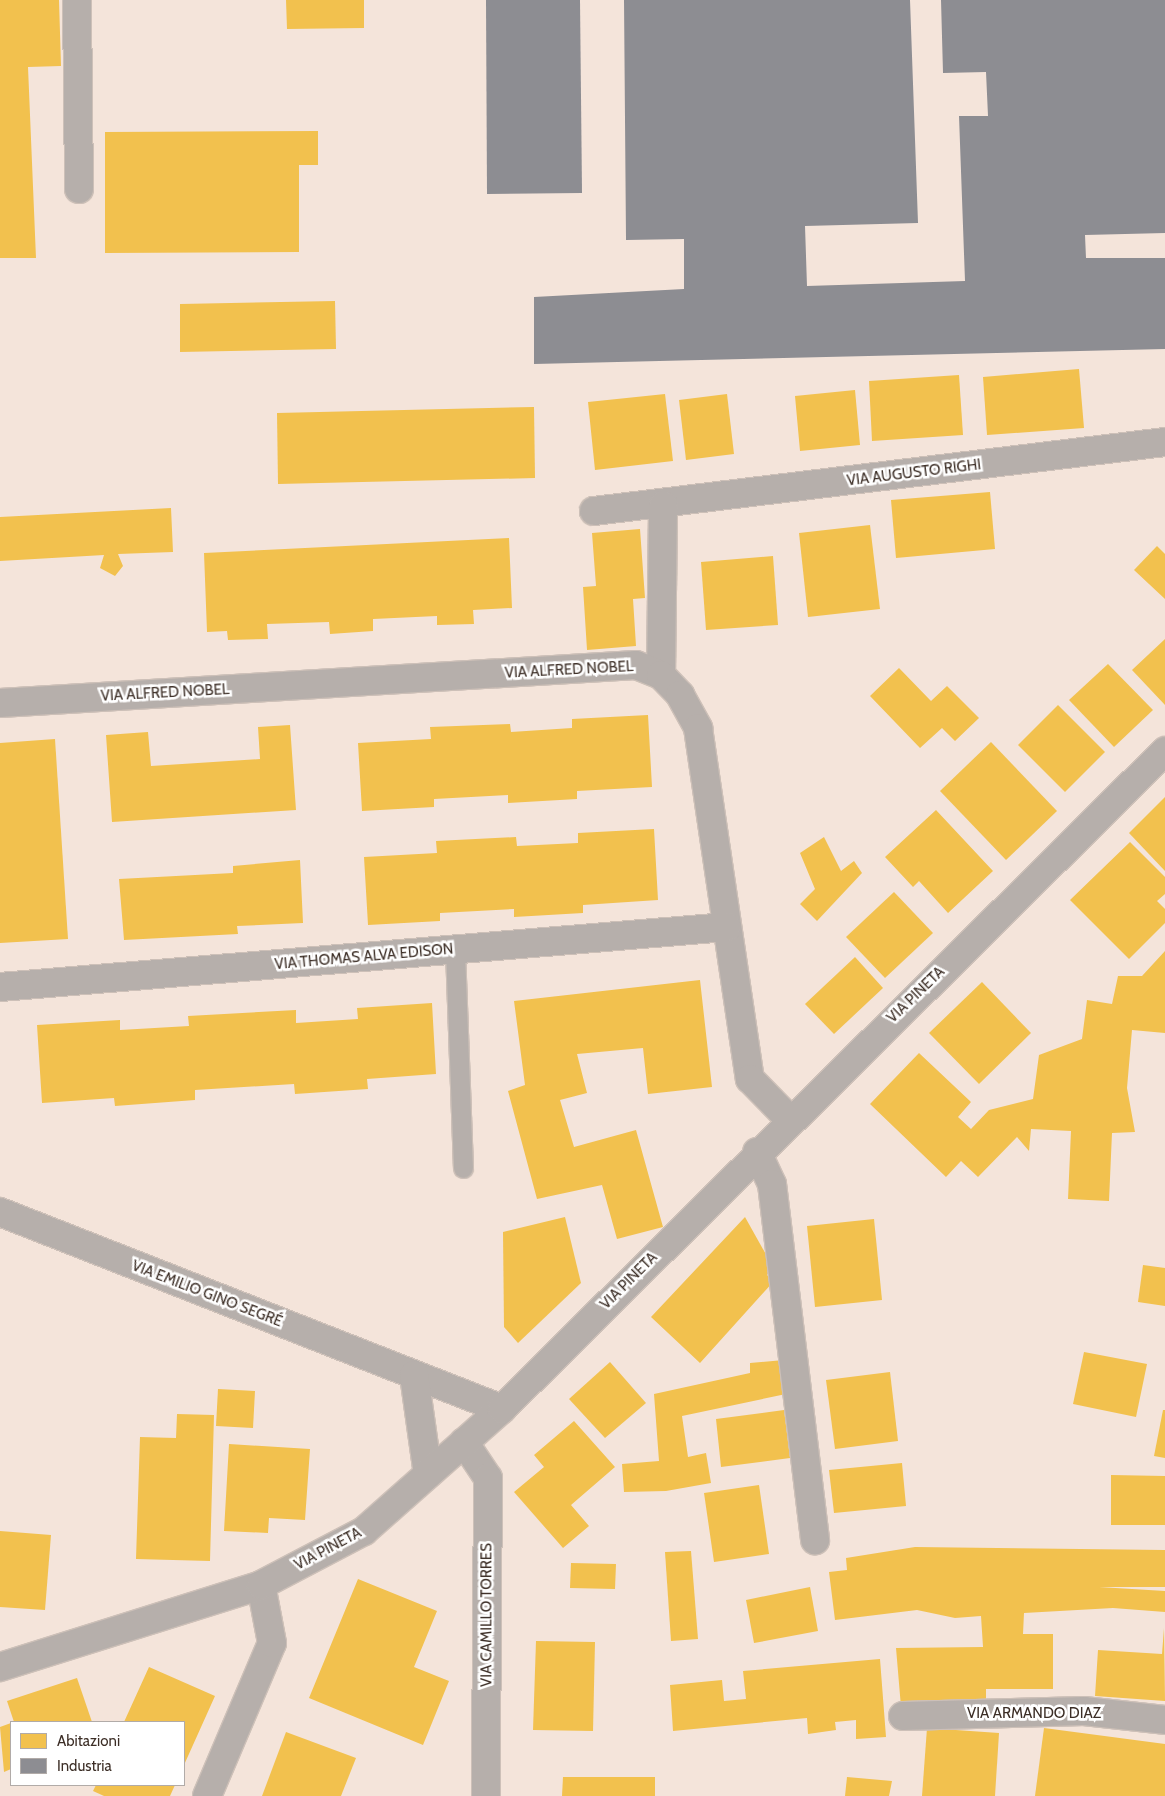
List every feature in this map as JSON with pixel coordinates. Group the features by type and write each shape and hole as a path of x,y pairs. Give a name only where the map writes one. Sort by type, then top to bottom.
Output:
{"street":[{"path":"77,0 79,190"},
{"name":"VIA AUGUSTO RIGHI","path":"594,511 663,505 1165,442"},
{"path":"661,674 663,505"},
{"name":"VIA ALFRED NOBEL","path":"0,704 636,665 661,674 680,695 698,728 750,1079 789,1119"},
{"name":"VIA PINETA","path":"0,1667 260,1585 364,1531 502,1409 789,1119 1165,751"},
{"name":"VIA THOMAS ALVA EDISON","path":"0,987 727,927"},
{"path":"757,1152 772,1184 815,1540"},
{"name":"VIA EMILIO GINO SEGRÉ","path":"0,1212 502,1409"},
{"path":"414,1375 428,1474"},
{"name":"VIA CAMILLO TORRES","path":"464,1442 488,1478 486,1796"},
{"path":"207,1796 272,1643 260,1585"},
{"name":"VIA ARMANDO DIAZ","path":"902,1716 1084,1711 1165,1720"}],"lane":[{"path":"455,950 463,1168"}],"building: Abitazioni":[{"path":"0,0 59,0 61,66 28,67 36,258 0,258"},
{"path":"286,0 364,0 364,28 287,29"},
{"path":"318,131 318,165 299,165 299,252 105,253 105,132"},
{"path":"335,301 336,349 180,352 180,304"},
{"path":"1079,369 1084,428 987,435 983,377"},
{"path":"959,375 963,435 872,441 869,381"},
{"path":"855,390 860,445 800,451 795,396"},
{"path":"665,394 673,461 595,470 588,402"},
{"path":"727,394 734,454 686,460 679,400"},
{"path":"534,407 535,478 278,484 277,413"},
{"path":"990,492 995,549 896,558 891,500"},
{"path":"171,508 173,552 118,554 123,566 115,576 100,568 104,555 0,561 0,517"},
{"path":"870,525 880,609 808,617 799,533"},
{"path":"640,529 645,598 633,599 636,646 587,650 583,587 596,586 592,533"},
{"path":"509,538 512,608 473,610 474,624 437,625 437,616 373,619 373,631 330,634 329,622 267,624 268,639 228,640 227,631 207,632 204,553"},
{"path":"1157,546 1165,554 1165,599 1134,570"},
{"path":"773,556 778,625 706,630 701,562"},
{"path":"1165,639 1165,705 1132,670"},
{"path":"1108,664 1153,710 1114,747 1069,700"},
{"path":"899,668 931,701 947,686 979,718 955,741 942,728 920,748 870,696"},
{"path":"1058,705 1105,752 1065,792 1018,745"},
{"path":"648,715 652,787 577,791 577,799 508,803 508,795 434,799 434,807 362,811 358,743 431,739 430,727 510,724 511,732 572,728 572,719"},
{"path":"290,725 296,810 112,822 106,735 148,732 151,766 260,759 258,727"},
{"path":"55,739 68,939 0,943 0,743"},
{"path":"991,742 1057,811 1006,860 940,791"},
{"path":"1165,797 1165,871 1129,833"},
{"path":"936,810 993,871 948,913 919,881 913,887 885,857"},
{"path":"654,829 658,900 583,905 583,913 514,917 514,909 440,913 440,921 368,925 364,857 437,853 436,841 516,837 517,846 578,843 578,833"},
{"path":"824,837 841,871 854,861 862,873 817,921 800,904 815,889 800,853"},
{"path":"1130,842 1165,877 1165,894 1157,901 1165,909 1165,923 1129,959 1070,900"},
{"path":"300,860 303,923 237,926 238,934 124,940 119,879 233,873 233,866"},
{"path":"894,892 933,933 885,978 846,937"},
{"path":"1165,951 1165,1033 1132,1030 1127,1088 1135,1132 1112,1133 1109,1201 1068,1199 1071,1131 1031,1129 1029,1151 1017,1137 978,1177 961,1161 946,1177 870,1104 919,1053 971,1102 958,1117 971,1129 989,1110 1033,1099 1039,1055 1082,1039 1087,1000 1112,1004 1118,976 1142,976"},
{"path":"855,957 883,988 834,1034 805,1004"},
{"path":"700,980 712,1087 648,1094 643,1048 577,1054 587,1093 560,1100 574,1147 636,1130 663,1227 617,1239 602,1185 537,1199 508,1091 525,1085 514,1001"},
{"path":"982,982 1031,1033 979,1084 929,1033"},
{"path":"432,1003 436,1074 367,1079 368,1089 295,1094 294,1084 195,1090 195,1100 115,1106 114,1098 42,1103 37,1025 120,1020 120,1030 189,1026 188,1016 296,1010 296,1023 358,1019 357,1008"},
{"path":"565,1217 581,1283 518,1343 504,1327 503,1232"},
{"path":"745,1217 773,1267 767,1275 774,1281 700,1363 651,1317"},
{"path":"874,1219 882,1300 815,1307 807,1226"},
{"path":"1143,1265 1165,1268 1165,1306 1138,1302"},
{"path":"1084,1352 1147,1364 1136,1417 1073,1404"},
{"path":"784,1360 786,1394 682,1416 688,1457 706,1453 711,1483 666,1491 624,1492 622,1464 659,1461 654,1394 750,1373 750,1363"},
{"path":"610,1362 646,1403 605,1438 569,1399"},
{"path":"890,1372 898,1441 835,1449 826,1380"},
{"path":"218,1389 255,1391 253,1428 216,1426"},
{"path":"784,1410 790,1458 721,1467 716,1419"},
{"path":"1163,1410 1165,1410 1165,1458 1154,1456"},
{"path":"177,1414 214,1415 210,1561 136,1559 140,1437 176,1438"},
{"path":"574,1421 615,1467 571,1505 589,1526 563,1548 514,1492 544,1467 534,1455"},
{"path":"229,1444 310,1449 305,1520 269,1518 268,1533 224,1531"},
{"path":"902,1463 906,1506 834,1513 829,1470"},
{"path":"1111,1475 1165,1476 1165,1525 1111,1525"},
{"path":"759,1485 769,1554 714,1562 704,1493"},
{"path":"0,1531 51,1535 45,1610 0,1607"},
{"path":"915,1547 1165,1550 1165,1587 1099,1587 1165,1591 1165,1612 1113,1608 1024,1613 1023,1634 1053,1634 1053,1689 986,1689 986,1704 901,1707 896,1648 983,1647 981,1616 955,1618 917,1610 835,1620 829,1572 847,1570 846,1558"},
{"path":"691,1551 698,1639 671,1641 665,1552"},
{"path":"571,1563 616,1564 615,1589 570,1588"},
{"path":"358,1579 437,1611 414,1667 449,1681 423,1745 309,1698"},
{"path":"810,1587 818,1631 754,1643 746,1600"},
{"path":"1164,1628 1165,1701 1095,1696 1098,1650 1162,1654"},
{"path":"536,1641 595,1642 593,1731 533,1730"},
{"path":"880,1659 886,1737 856,1739 856,1720 835,1722 836,1730 808,1734 807,1718 673,1731 670,1685 722,1680 724,1701 746,1699 743,1671"},
{"path":"149,1667 215,1696 185,1763 185,1721 124,1721"},
{"path":"77,1678 92,1721 14,1721 7,1701"},
{"path":"10,1723 10,1769 4,1772 0,1727"},
{"path":"927,1728 999,1733 995,1796 922,1796"},
{"path":"1044,1728 1165,1744 1165,1796 1035,1796"},
{"path":"286,1732 356,1758 341,1796 262,1796"},
{"path":"563,1777 655,1777 655,1796 562,1796"},
{"path":"847,1777 892,1781 889,1796 845,1796"},
{"path":"96,1786 175,1786 170,1796 104,1796 93,1791"}],"building: Industria":[{"path":"486,0 580,0 582,193 487,194"},
{"path":"624,0 910,0 918,223 805,226 807,286 965,281 959,116 988,116 986,72 943,73 941,0 1165,0 1165,233 1085,235 1086,258 1165,258 1165,349 534,364 534,297 684,289 684,239 626,240"}]}
